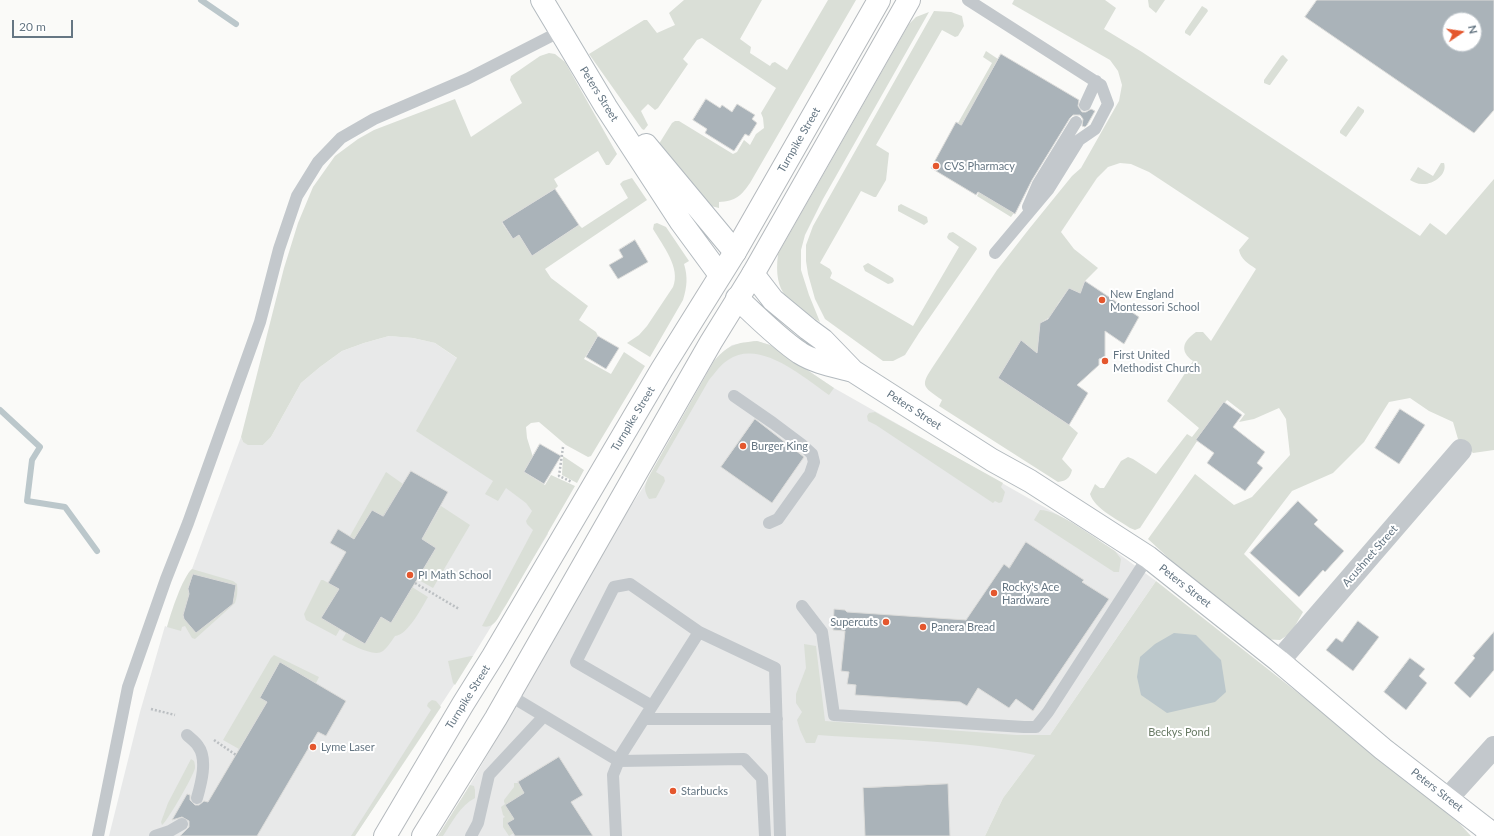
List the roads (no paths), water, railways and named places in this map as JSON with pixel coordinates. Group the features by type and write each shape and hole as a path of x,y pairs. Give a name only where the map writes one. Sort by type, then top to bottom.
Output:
{"main road":[{"path":"542,0 577,59"},
{"name":"Turnpike Street","path":"385,836 662,369 735,252 879,0"},
{"path":"423,836 509,695 737,298 753,274 909,0"},
{"name":"Peters Street","path":"577,59 773,300 823,340 853,371 992,460 1030,481 1148,557 1279,661 1383,749 1448,798 1489,833"},
{"name":"Peters Street","path":"577,59 606,107 681,222 737,298 764,324 800,353 822,363 853,371"}],"street":[{"name":"Acushnet Street","path":"1279,661 1461,450"},
{"path":"1448,798 1494,747"}],"lane":[{"path":"968,0 1101,85 1108,104 1095,129 1079,140 1048,190 995,253"},
{"path":"98,836 128,687 260,322 279,249 297,196 318,162 341,138 374,119 467,79 561,31"},
{"path":"1085,105 1096,82"},
{"path":"1023,219 1038,184 1076,122"},
{"path":"734,396 785,431 812,454 814,462 810,474 778,519 769,523"},
{"path":"802,606 822,632 834,715 1036,727 1048,712 1148,557"},
{"path":"652,706 576,662 614,587 630,584 699,632 775,668 780,836"},
{"path":"616,836 613,775 619,761 644,719 699,632"},
{"path":"509,695 619,761 744,759 762,778 765,836"},
{"path":"471,836 478,823 489,775 544,716"},
{"path":"644,719 777,720"},
{"path":"187,735 199,746 203,760 201,783 197,798"},
{"path":"155,836 170,831 182,824"}],"waterway":[{"path":"201,0 236,24"},
{"path":"0,410 40,447 32,460 27,501 65,507 97,551"}],"place":[{"name":"CVS Pharmacy","path":"936,166"},
{"name":"New England Montessori School","path":"1102,300"},
{"name":"First United Methodist Church","path":"1105,361"},
{"name":"Burger King","path":"743,446"},
{"name":"PI Math School","path":"410,575"},
{"name":"Rocky's Ace Hardware","path":"994,593"},
{"name":"Supercuts","path":"886,622"},
{"name":"Panera Bread","path":"923,627"},
{"name":"Lyme Laser","path":"313,747"},
{"name":"Starbucks","path":"673,791"}],"park label":[{"name":"Beckys Pond","path":"1179,732"}]}
